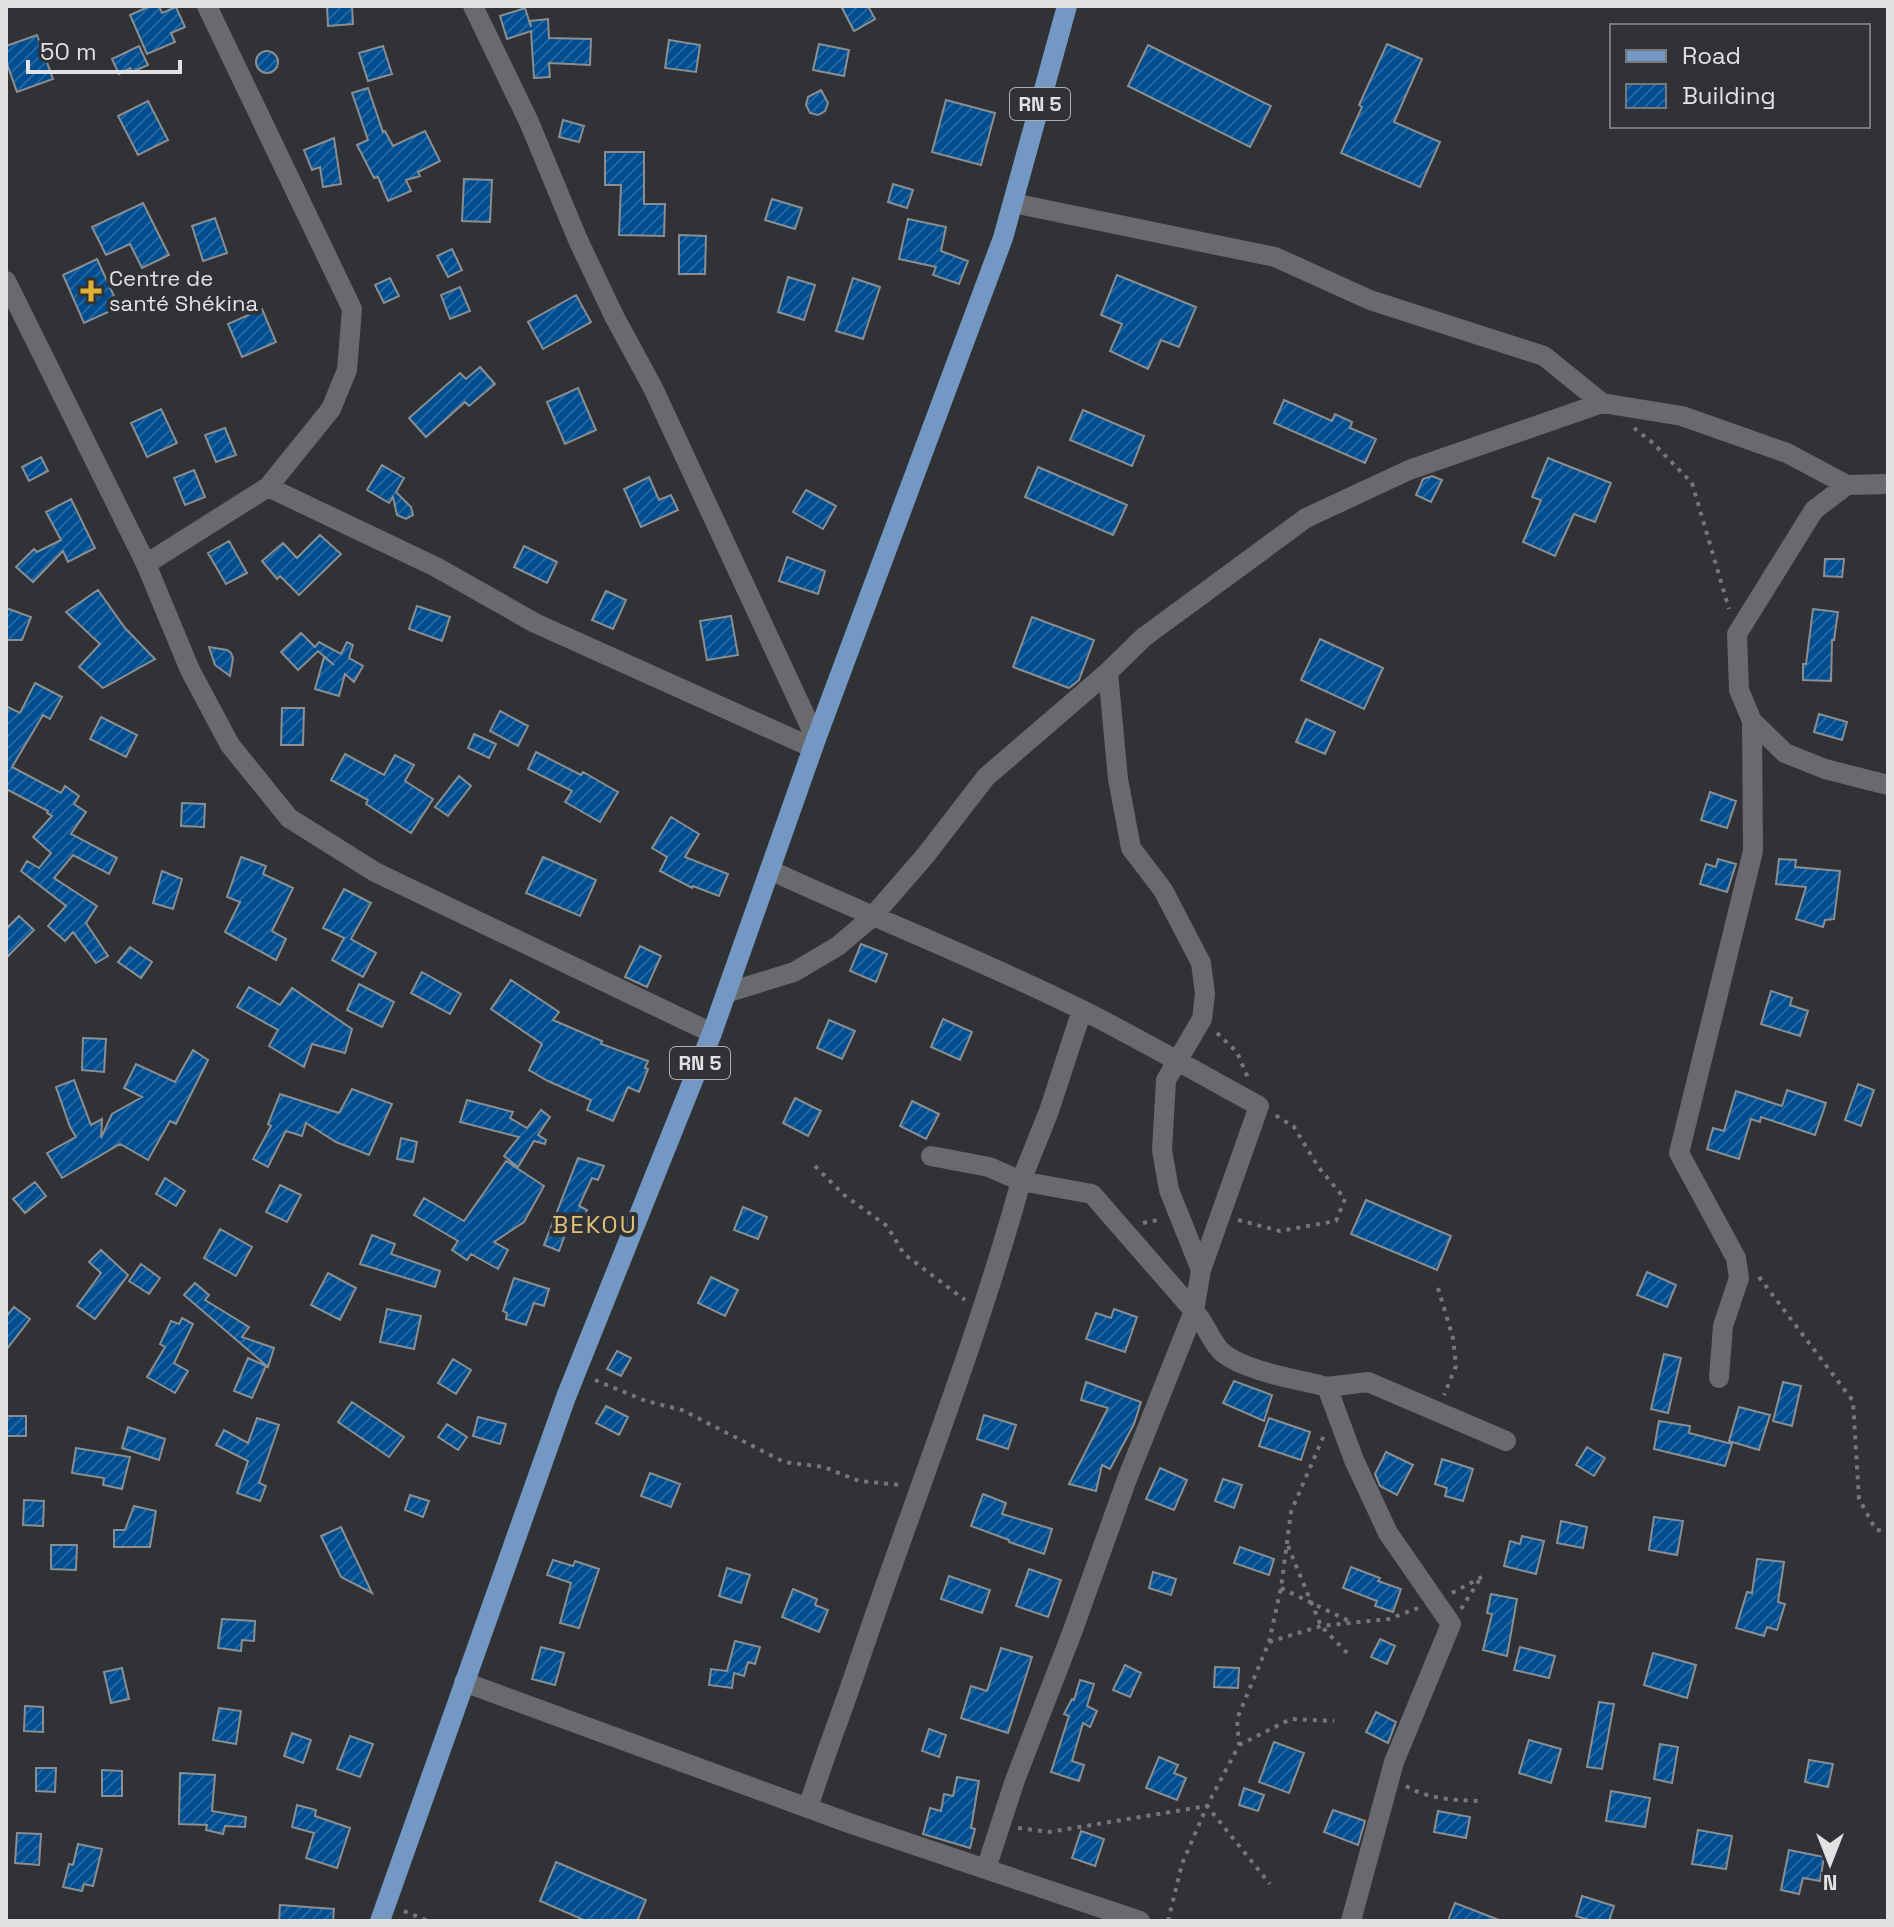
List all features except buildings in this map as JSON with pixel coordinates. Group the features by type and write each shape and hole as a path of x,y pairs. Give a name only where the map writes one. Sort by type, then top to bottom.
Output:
{"main road":[{"name":"RN 5","path":"383,1912 576,1372 712,1033 814,744 1003,238 1067,6"}],"street":[{"path":"146,564 268,487 331,409 347,370 352,309 207,6"},
{"path":"473,6 529,122 578,240 653,388 814,744"},
{"path":"1013,203 1275,257 1370,300 1544,356 1602,403"},
{"path":"6,281 146,564 190,670 230,745 289,818 375,872 712,1033"},
{"path":"726,993 794,972 838,946 872,917 925,856 986,777 1144,637 1306,518 1409,470 1602,403 1682,416 1787,453 1847,485 1888,484"},
{"path":"1719,1378 1723,1326 1739,1278 1736,1258 1679,1153 1753,851 1752,721 1739,690 1737,634 1814,510 1847,485"},
{"path":"268,487 436,567 535,623 814,744"},
{"path":"1108,672 1118,779 1131,848 1163,890 1201,963 1205,994 1202,1019 1166,1080 1162,1150 1169,1190 1201,1270"},
{"path":"1752,721 1785,753 1825,769 1888,785"},
{"path":"770,870 972,958 1082,1010 1259,1106 1201,1270 1194,1311 1127,1479 986,1869"},
{"path":"808,1808 878,1600 947,1414 979,1313 995,1274 1021,1181 1049,1111 1082,1010"},
{"path":"931,1156 989,1167 1021,1181 1092,1194 1204,1320 1221,1352 1244,1365 1327,1387 1368,1382 1506,1441"},
{"path":"1327,1387 1354,1460 1388,1533 1451,1624 1394,1762 1351,1921"},
{"path":"464,1682 808,1808 1140,1921"}],"path":[{"path":"1632,427 1653,443 1692,483 1737,634"},
{"path":"815,1166 844,1195 887,1226 904,1254 979,1313"},
{"path":"1736,1258 1751,1266 1853,1401 1859,1499 1876,1530 1888,1531"},
{"path":"1438,1288 1453,1338 1456,1366 1438,1412"},
{"path":"576,1372 646,1401 682,1410 784,1462 824,1467 859,1481 919,1487"},
{"path":"1168,1921 1182,1864 1207,1806 1239,1745 1237,1719 1269,1642 1281,1588 1291,1512 1335,1409"},
{"path":"1287,1544 1321,1626 1351,1657"},
{"path":"1269,1642 1321,1626 1389,1619 1435,1601 1482,1577 1451,1624"},
{"path":"1281,1588 1353,1623"},
{"path":"1239,1745 1291,1719 1334,1721"},
{"path":"1391,1777 1418,1793 1452,1800 1478,1801"},
{"path":"1000,1826 1049,1832 1207,1806"},
{"path":"1207,1806 1270,1884"},
{"path":"383,1912 428,1921"}],"place":[{"name":"Centre de santé Shékina","path":"91,291"}],"district":[{"name":"BEKOU","path":"595,1225"}]}
